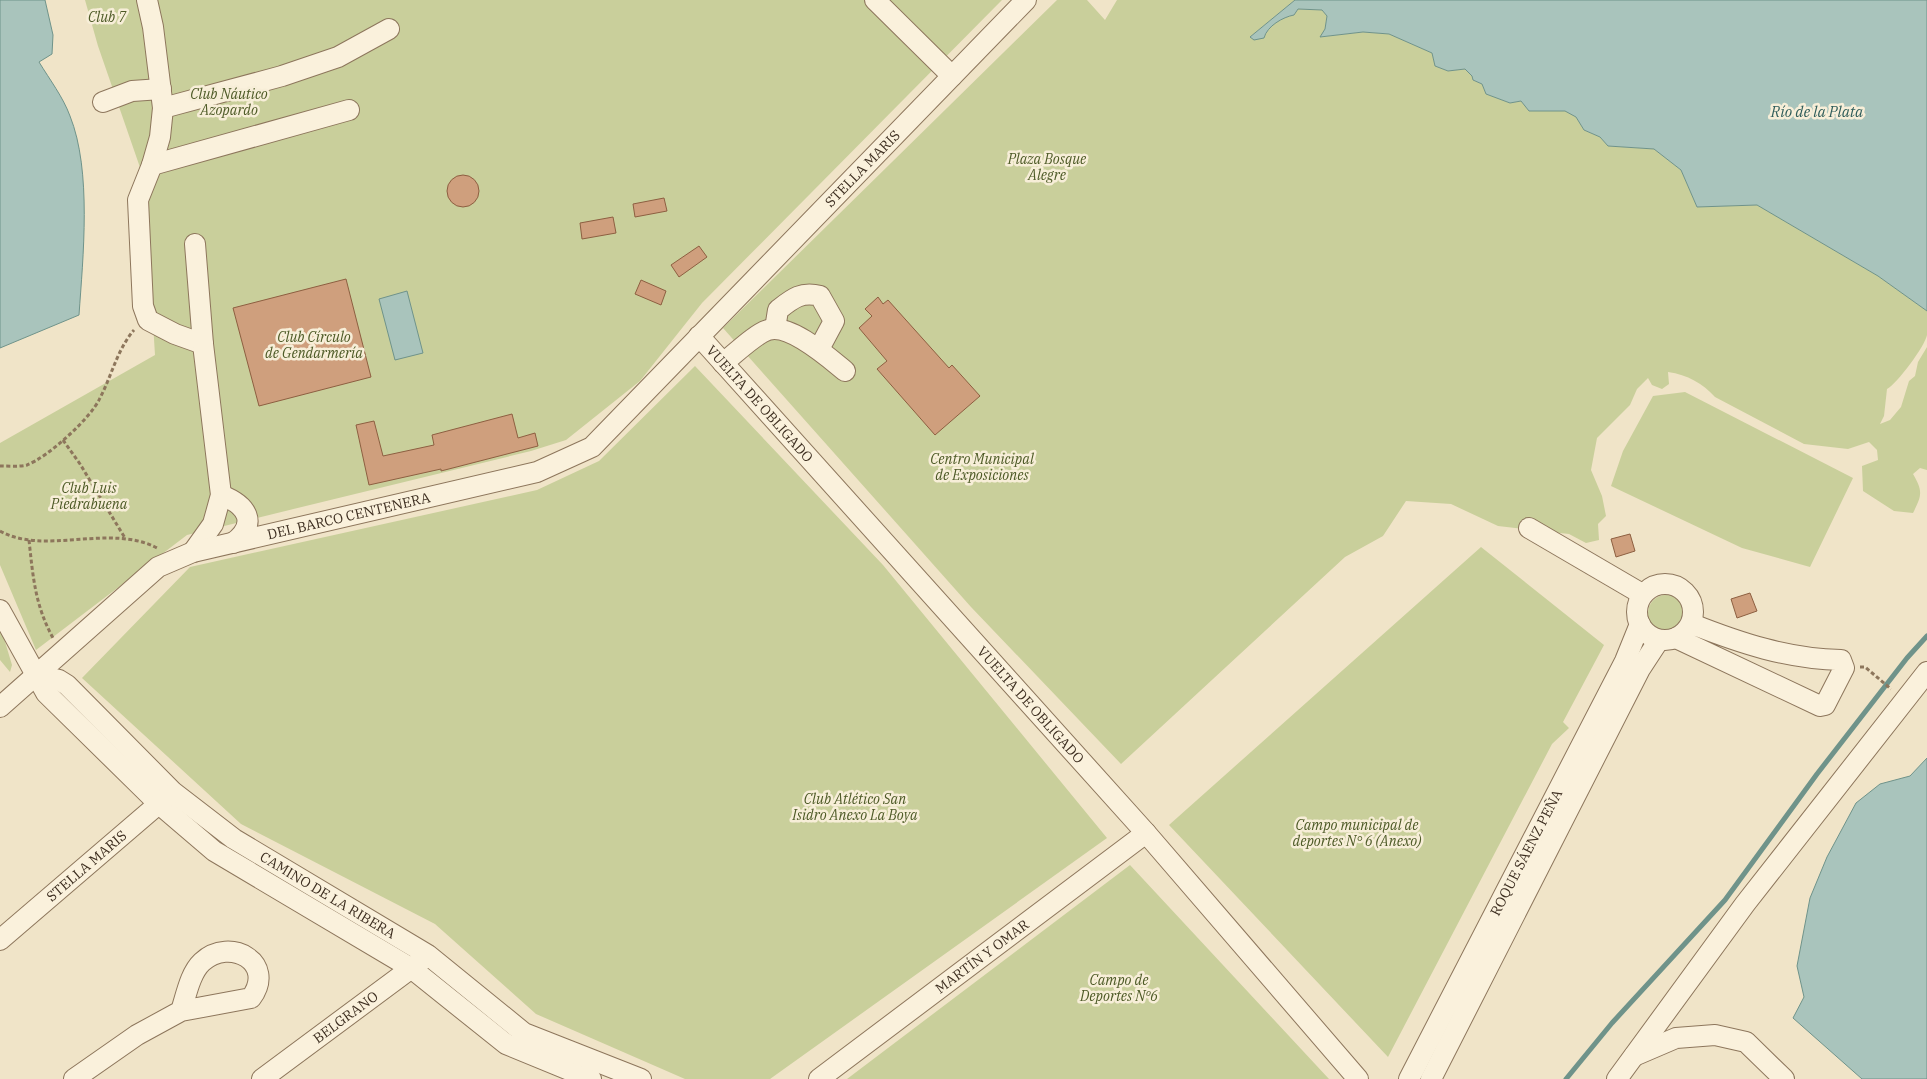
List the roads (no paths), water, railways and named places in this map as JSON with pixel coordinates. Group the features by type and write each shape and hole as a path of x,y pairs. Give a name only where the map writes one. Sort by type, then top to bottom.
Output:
{"street":[{"path":"147,0 162,98 160,137 152,165 138,200 143,306 148,320 175,334 203,344"},
{"path":"875,0 952,76"},
{"name":"STELLA MARIS","path":"699,336 1026,0"},
{"path":"103,102 132,91 162,98 282,76 338,57 389,29"},
{"path":"152,165 349,110"},
{"path":"186,555 213,524 222,495 203,344 195,244"},
{"path":"775,329 778,310 795,296 810,294 820,296 834,321 819,349"},
{"path":"724,363 766,330 775,329 796,336 819,349 845,371"},
{"name":"VUELTA DE OBLIGADO","path":"699,336 1146,833 1358,1079"},
{"name":"DEL BARCO CENTENERA","path":"0,707 158,567 186,555 233,543 537,472 592,447 699,336"},
{"path":"222,495 235,500 246,511 248,518 247,529 233,543"},
{"path":"1529,528 1642,594 1652,586 1664,583 1675,584 1688,594 1694,609 1692,624 1742,644 1810,659 1840,660 1844,668 1825,705 1820,706 1667,639 1640,624"},
{"name":"ROQUE SÁENZ PEÑA","path":"1409,1079 1625,661 1640,624 1637,617 1637,605 1642,594"},
{"name":"CAMINO DE LA RIBERA","path":"0,610 38,675 46,693 166,798 214,851 411,968 506,1044 582,1077"},
{"name":"ROQUE SÁENZ PEÑA","path":"1431,1079 1640,670 1667,639 1681,636 1692,624"},
{"path":"1617,1079 1745,904 1927,672"},
{"name":"STELLA MARIS","path":"0,940 166,798"},
{"name":"CAMINO DE LA RIBERA","path":"166,798 428,955 524,1032 641,1079"},
{"name":"MARTÍN Y OMAR","path":"819,1079 1146,833"},
{"name":"BELGRANO","path":"262,1079 428,955"},
{"path":"74,1079 137,1035 181,1011"},
{"path":"1634,1056 1676,1038 1715,1035 1746,1042 1784,1079"}],"water":[{"path":"0,0 45,0 53,35 52,54 39,62 64,102 77,138 84,188 84,241 79,315 0,348"},
{"name":"Río de la Plata","path":"1295,0 1927,0 1927,311 1878,276 1757,205 1697,207 1681,170 1654,149 1608,146 1600,137 1584,130 1576,117 1565,111 1529,111 1521,101 1510,103 1486,94 1482,84 1473,80 1472,76 1465,69 1448,71 1435,66 1432,53 1389,34 1363,32 1320,37 1325,29 1327,16 1322,10 1298,9 1294,15 1280,20 1272,26 1264,38 1254,40 1250,37"},
{"path":"407,291 423,353 395,360 379,299"},
{"path":"1927,758 1927,1079 1862,1079 1793,1018 1804,997 1797,966 1810,898 1827,857 1856,803 1880,784 1910,776"}],"waterway":[{"path":"1566,1079 1612,1023 1725,900 1817,774 1907,658 1927,636"}],"park label":[{"name":"Club 7","path":"107,17"},
{"name":"Club Náutico Azopardo","path":"229,102"},
{"name":"Plaza Bosque Alegre","path":"1047,168"},
{"name":"Club Círculo de Gendarmería","path":"314,346"},
{"name":"Centro Municipal de Exposiciones","path":"982,468"},
{"name":"Club Luis Piedrabuena","path":"89,496"},
{"name":"Club Atlético San Isidro Anexo La Boya","path":"855,808"},
{"name":"Campo municipal de deportes N° 6 (Anexo)","path":"1357,834"},
{"name":"Campo de Deportes Nº6","path":"1119,988"}]}
